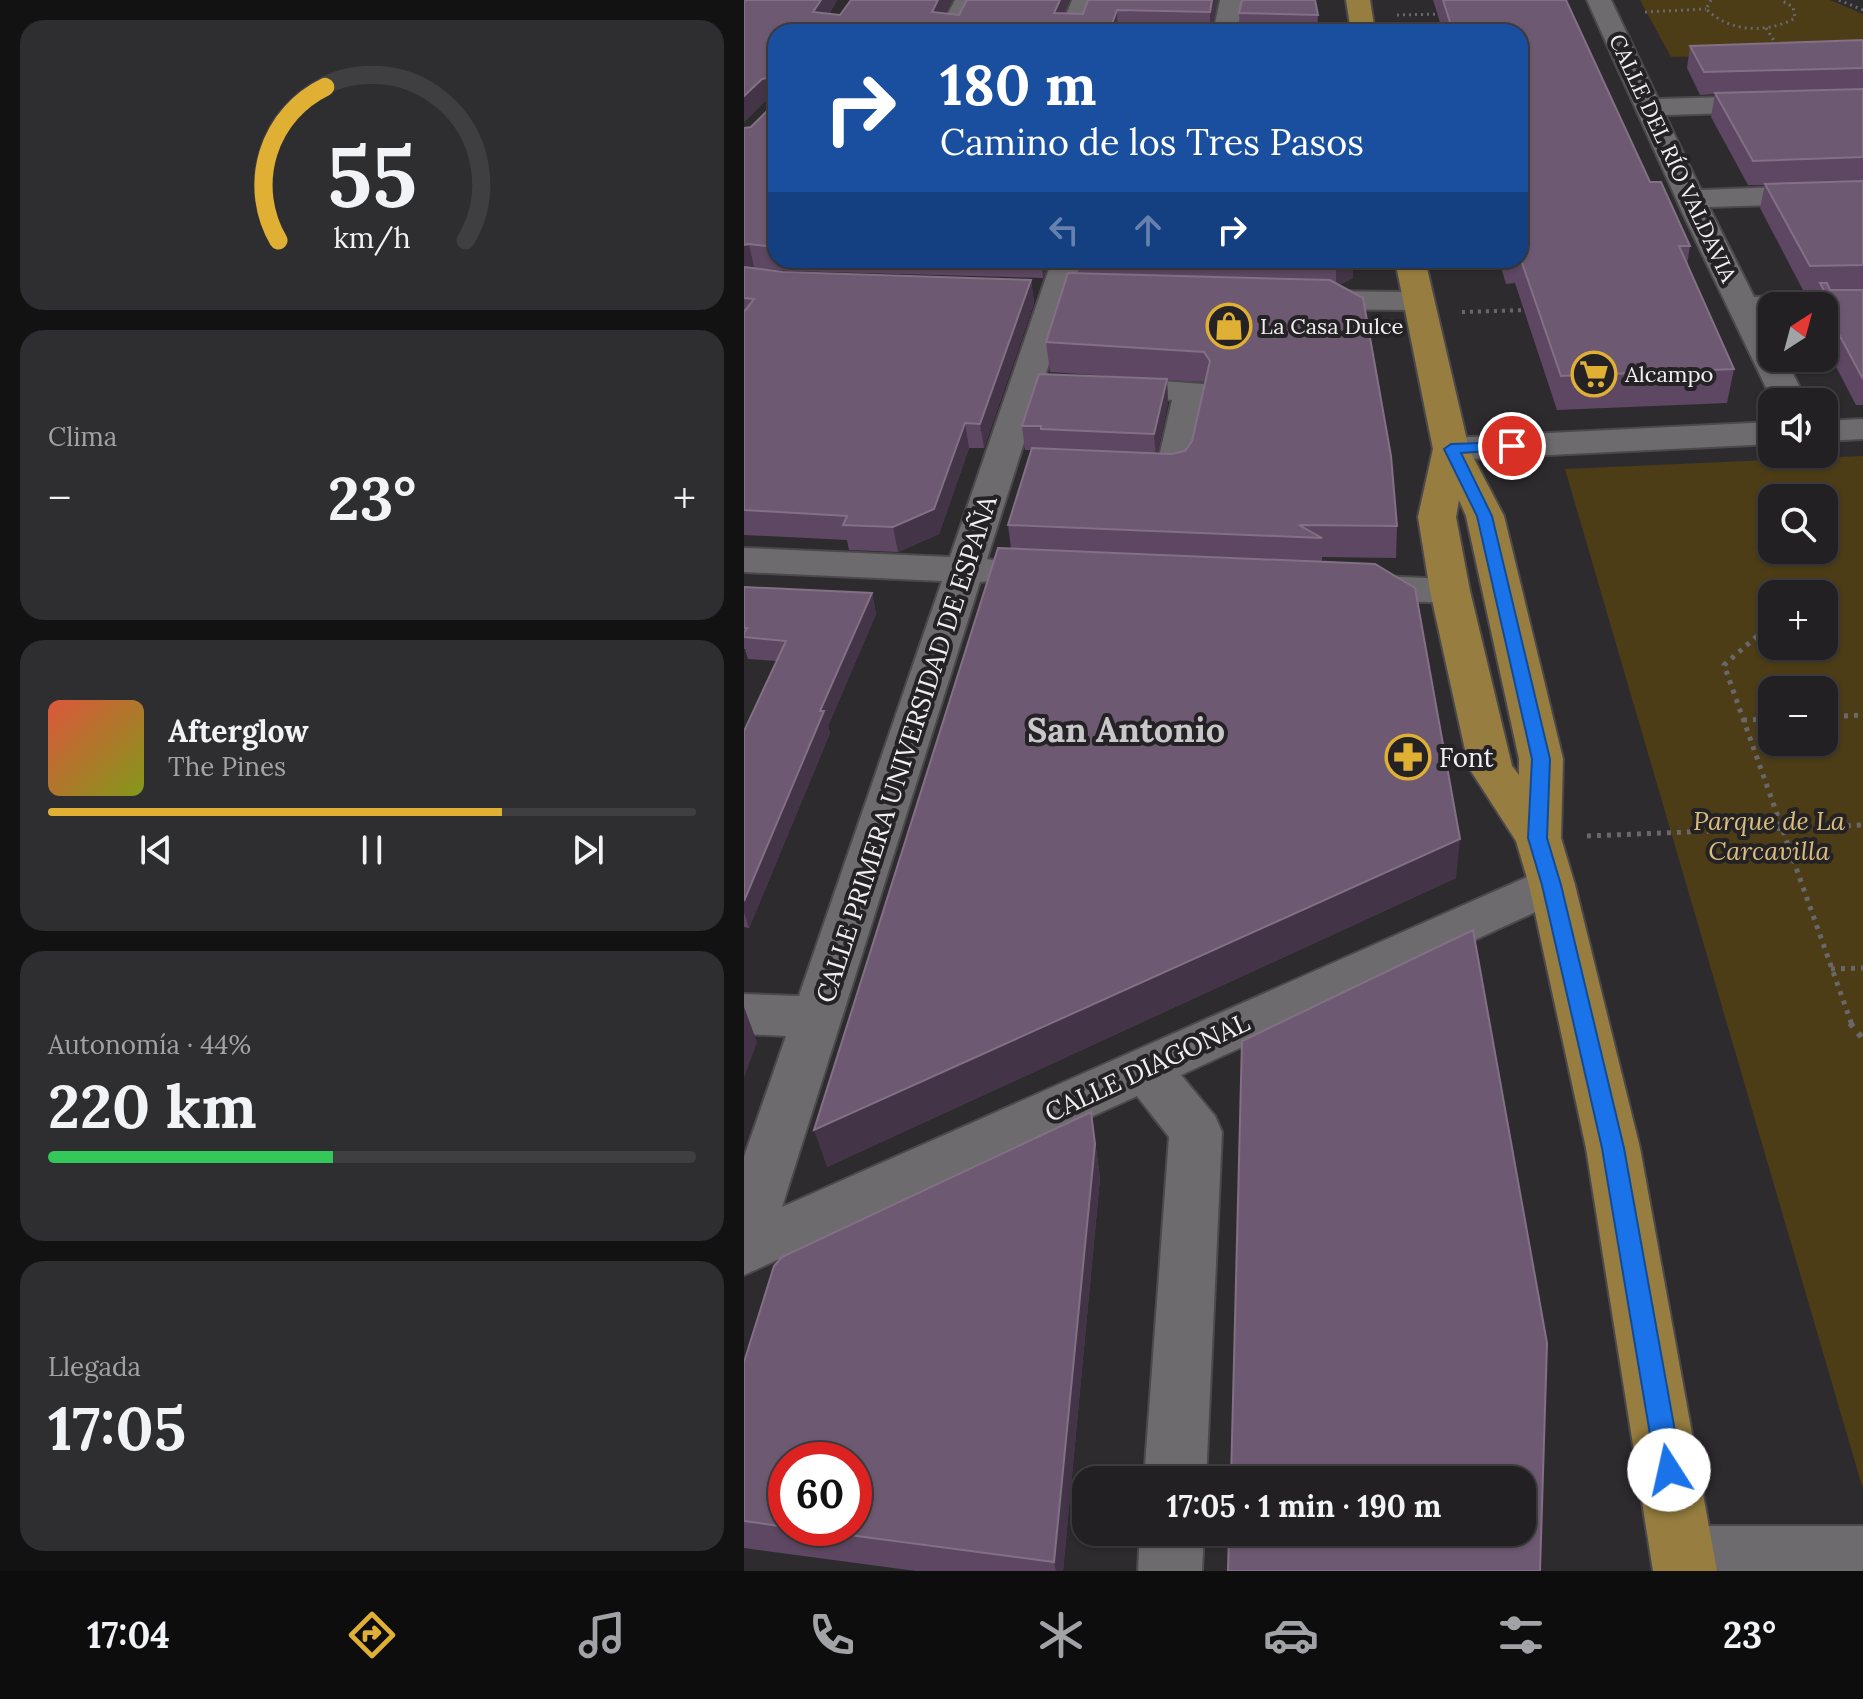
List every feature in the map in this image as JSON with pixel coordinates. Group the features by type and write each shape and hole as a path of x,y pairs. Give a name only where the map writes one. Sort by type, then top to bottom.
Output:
{"main road":[{"path":"1412,268 1451,449 1485,516 1541,759 1545,862 1613,1148 1685,1565"},
{"path":"1451,449 1437,517 1450,591 1491,768 1545,862"}],"street":[{"path":"954,24 967,0"},
{"path":"1074,24 1084,0"},
{"path":"1227,24 1232,0"},
{"name":"CALLE DEL RÍO VALDAVIA","path":"1603,6 1783,388"},
{"path":"1648,107 1863,101"},
{"path":"1692,199 1863,193"},
{"name":"CALLE PRIMERA UNIVERSIDAD DE ESPAÑA","path":"744,1238 965,570 1056,385 1061,284"},
{"path":"1276,299 1419,307"},
{"path":"1743,307 1863,302"},
{"path":"1056,385 1191,391 1173,472 1109,470"},
{"path":"1838,430 1863,429"},
{"path":"1451,449 1758,434"},
{"path":"744,560 1030,573"},
{"path":"1312,585 1450,591"},
{"name":"CALLE DIAGONAL","path":"744,1250 1145,1068 1545,862"},
{"path":"744,1014 818,1017"},
{"path":"1145,1068 1196,1132 1176,1466"},
{"path":"1170,1571 1171,1546"},
{"path":"1685,1565 1863,1558"}],"path":[{"path":"1706,9 1711,0"},
{"path":"1783,1 1791,0"},
{"path":"1839,0 1863,10"},
{"path":"1603,6 1706,9 1727,23 1766,28 1789,23 1795,18 1793,7 1783,1"},
{"path":"1360,16 1452,14"},
{"path":"1766,28 1783,55"},
{"path":"1419,307 1529,310"},
{"path":"1758,635 1724,665 1850,1023 1863,1039"},
{"path":"1838,716 1863,715"},
{"path":"1743,720 1758,719"},
{"path":"1545,862 1781,828 1863,825"},
{"path":"1831,969 1863,968"}],"green space":[{"path":"1640,0 1830,0 1863,14 1863,52 1671,57"},
{"name":"Parque de La Carcavilla","path":"1863,456 1862,1486 1565,469 1758,461 1758,468 1838,468 1838,457"}],"building":[{"path":"821,0 813,12 840,15 851,0 938,0 932,12 959,15 967,0 1060,0 1054,13 1083,14 1088,0 1212,0 1210,12 1117,10 1112,24 768,24 768,78 762,79 744,96 744,2"},
{"path":"1242,0 1315,0 1318,15 1239,13"},
{"path":"1443,0 1566,0 1650,182 1661,182 1690,246 1679,246 1734,369 1561,376 1524,268 1528,268 1528,24 1450,24"},
{"path":"1863,40 1863,68 1704,72 1690,46"},
{"path":"1863,89 1863,157 1753,161 1715,93"},
{"path":"768,110 768,246 744,245 744,128 751,127"},
{"path":"1863,181 1863,265 1810,266 1765,184"},
{"path":"744,267 783,272 1031,280 980,424 965,423 934,509 893,527 843,525 847,516 744,510 744,312 754,299 744,298"},
{"path":"1068,273 1330,280 1363,298 1391,456 1397,526 1299,525 1322,538 1008,525 1032,448 1171,454 1185,451 1192,441 1210,361 1204,352 1046,342"},
{"path":"1820,283 1827,283 1830,290 1863,290 1863,379 1838,332 1838,292 1825,292"},
{"path":"1039,374 1167,379 1154,434 1022,426"},
{"path":"998,548 1375,564 1415,588 1460,839 814,1130"},
{"path":"744,587 872,593 820,711 824,711 744,901 744,731 786,641 744,637 747,628 744,628"},
{"path":"1473,930 1547,1343 1540,1571 1228,1571 1229,1546 1536,1546 1536,1466 1231,1466 1242,1041"},
{"path":"1091,1112 1095,1144 1054,1562 872,1538 872,1442 768,1442 768,1524 744,1521 744,1362 774,1266 782,1257"}],"place":[{"name":"La Casa Dulce","path":"1229,326"},
{"name":"Alcampo","path":"1594,374"},
{"name":"Font","path":"1408,757"}],"district":[{"name":"San Antonio","path":"1126,729"}],"route":[{"path":"1512,446 1451,449 1485,516 1541,759 1538,838 1552,885 1613,1148 1669,1470"}]}
